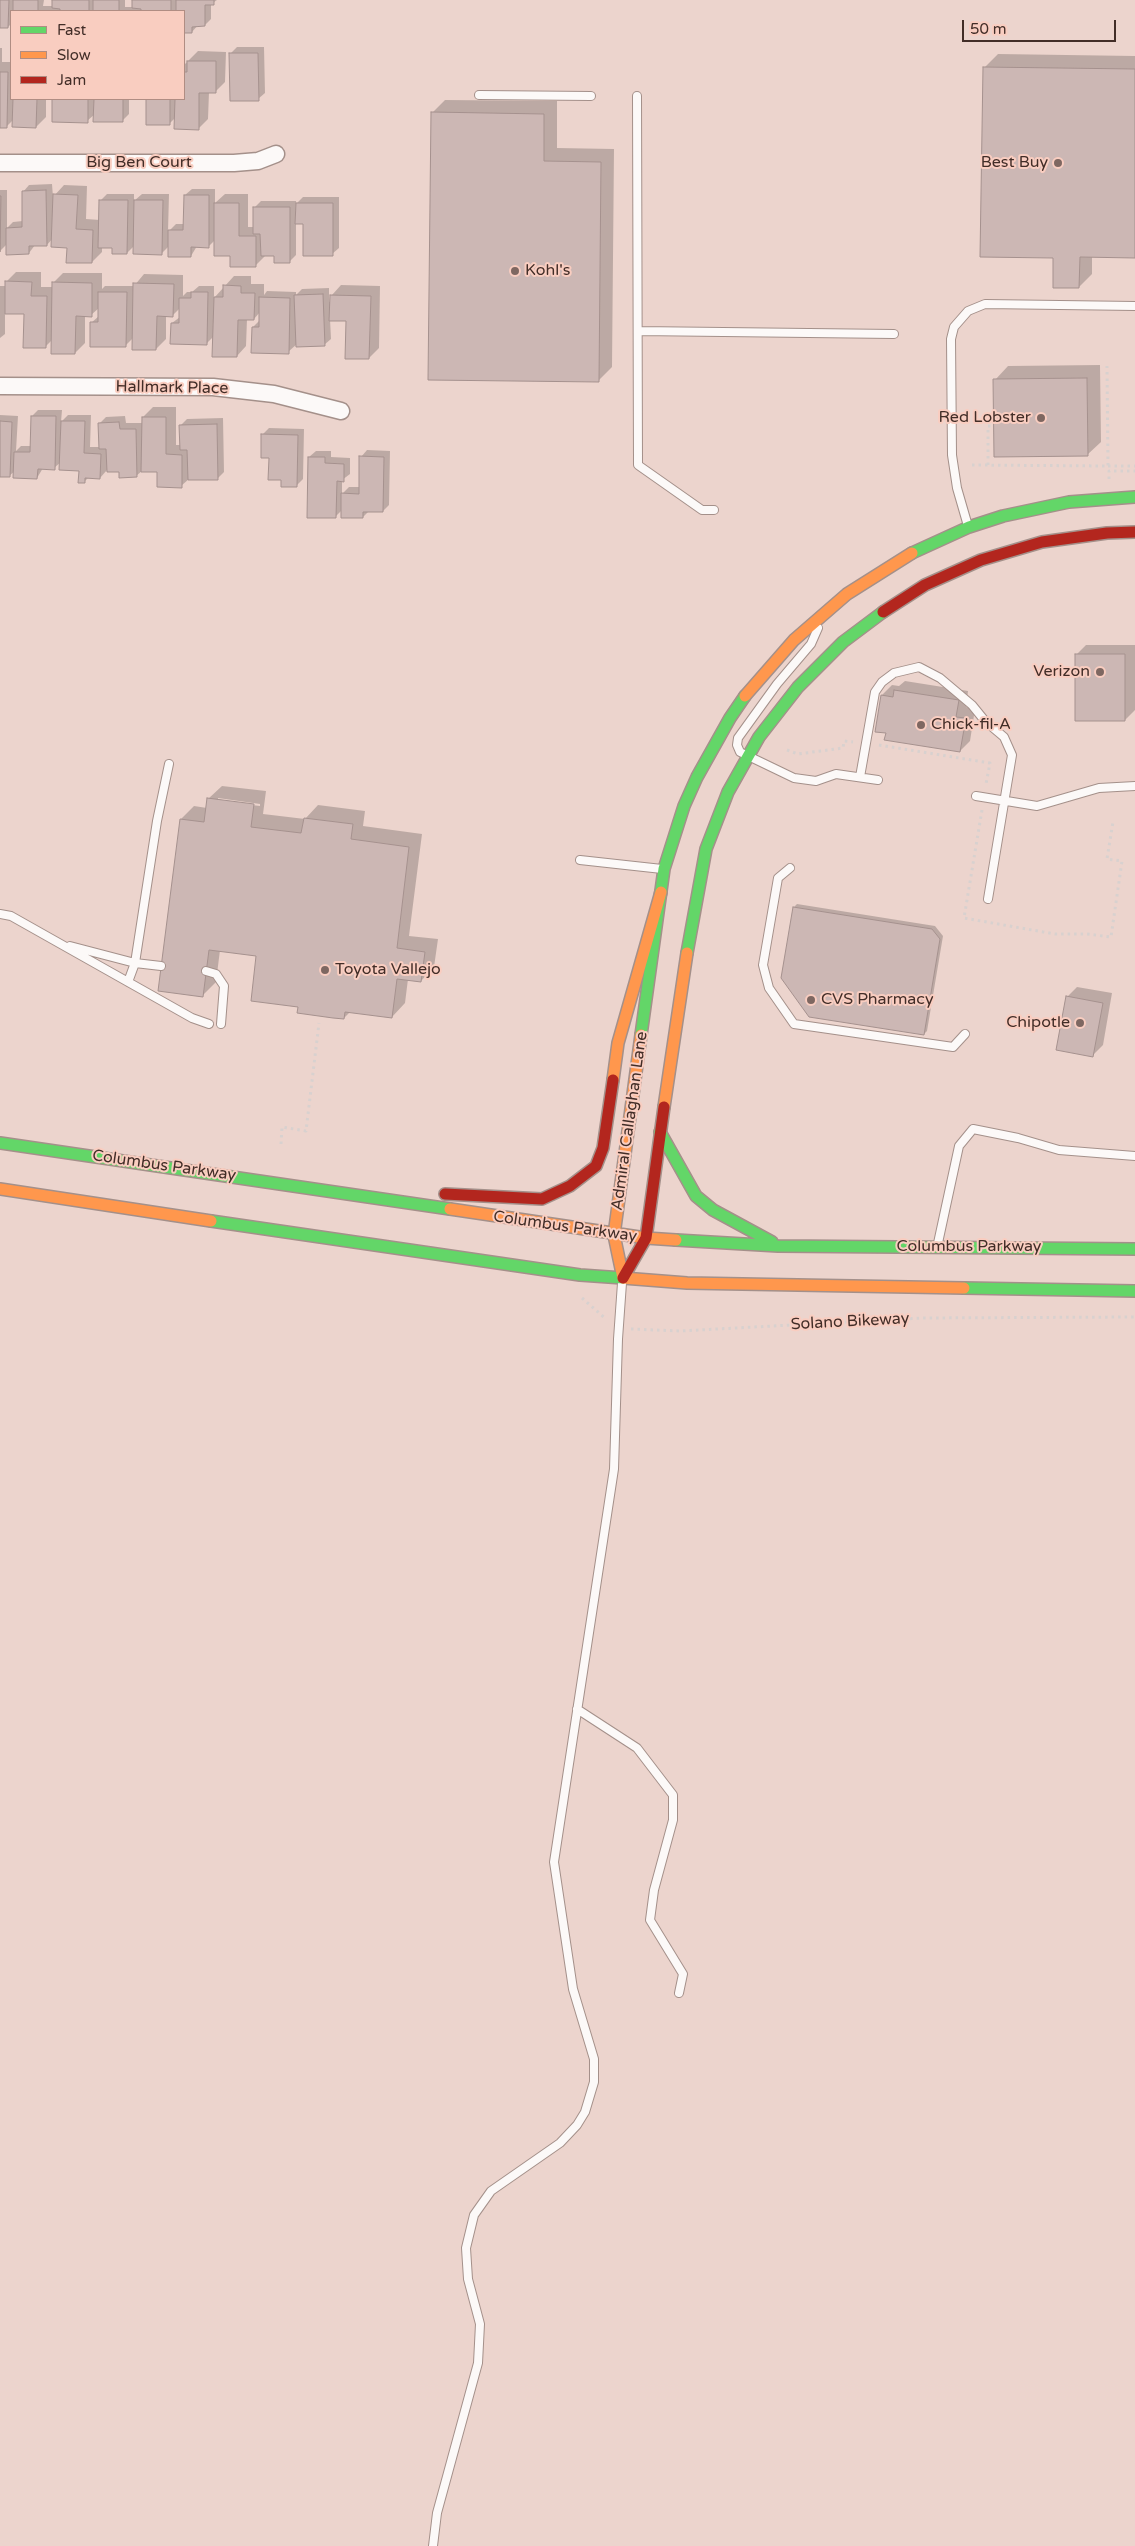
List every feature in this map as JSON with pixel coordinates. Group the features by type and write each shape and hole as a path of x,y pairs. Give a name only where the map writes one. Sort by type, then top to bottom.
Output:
{"main road":[{"name":"Admiral Callaghan Lane","path":"622,1278 614,1235 664,869 684,806 697,777 730,718 772,665 820,616 877,573 908,555 969,528 1035,508 1105,498 1135,497"},
{"name":"Admiral Callaghan Lane","path":"622,1278 646,1238 691,926 706,849 728,792 778,711 818,665 868,622 925,585 981,560 1035,544 1074,537 1135,532"},
{"path":"276,1183 542,1199 570,1186 596,1166 603,1148 618,1043 661,892"},
{"path":"660,1132 688,1185 696,1196 713,1210 778,1246"},
{"name":"Columbus Parkway","path":"0,1143 614,1235 646,1238 778,1246 1135,1248"},
{"path":"0,1190 580,1275 687,1283 1135,1291"}],"street":[{"name":"Big Ben Court","path":"0,163 234,163 258,161 276,154"},
{"name":"Hallmark Place","path":"0,386 213,388 274,394 341,411"}],"lane":[{"path":"479,95 591,96"},
{"path":"637,96 638,465 702,510 714,510"},
{"path":"969,528 958,488 952,454 951,339 954,326 968,311 985,304 1135,306"},
{"path":"638,331 894,334"},
{"path":"820,616 817,632 811,644 777,684 738,738 737,746 740,752 748,757 794,778 816,781 836,774 878,780"},
{"path":"860,777 875,692 882,682 894,673 918,667 940,678 972,705 985,721 1004,737 1012,755 988,899"},
{"path":"128,982 135,963 157,821 169,764"},
{"path":"976,796 1038,806 1099,788 1135,786"},
{"path":"580,860 664,869"},
{"path":"790,868 778,878 762,965 769,988 794,1024 953,1047 965,1034"},
{"path":"0,914 11,916 192,1018 209,1024"},
{"path":"61,944 135,963 161,966"},
{"path":"206,971 216,974 224,986 220,1024"},
{"path":"938,1246 959,1146 973,1129 1018,1138 1058,1150 1135,1156"},
{"path":"433,2546 436,2513 478,2363 480,2324 466,2266 466,2248 471,2222 491,2190 560,2143 577,2125 586,2112 594,2082 594,2060 573,1989 554,1862 614,1469 618,1329 622,1278"},
{"path":"577,1709 637,1748 673,1795 673,1820 654,1890 650,1920 683,1974 679,1993"}],"path":[{"path":"1107,366 1108,466"},
{"path":"988,465 988,426 991,426"},
{"path":"972,465 1135,466"},
{"path":"1108,485 1109,471 1135,471"},
{"path":"280,1144 282,1127 306,1131 319,1023"},
{"path":"577,1294 618,1329"},
{"name":"Solano Bikeway","path":"618,1329 680,1331 922,1318 1135,1317"}],"building":[{"path":"0,0 9,0 8,28 0,28"},
{"path":"13,0 38,0 38,10 13,10"},
{"path":"52,0 89,0 89,10 60,10 52,8"},
{"path":"93,0 119,0 119,10 93,10"},
{"path":"132,0 171,0 171,10 141,10 132,8"},
{"path":"176,0 214,0 214,5 205,5 205,26 192,27 192,33 185,33 185,10 176,10"},
{"path":"229,53 258,53 259,101 230,101"},
{"path":"187,61 216,61 216,93 199,93 199,130 174,129 175,100 185,100 185,72 187,72"},
{"name":"Best Buy","path":"983,67 1135,69 1135,258 1080,257 1079,288 1053,288 1053,258 980,257"},
{"path":"0,72 8,72 7,128 0,128"},
{"path":"13,100 37,100 36,128 12,127"},
{"path":"52,100 88,100 88,123 52,122"},
{"path":"94,100 123,100 123,122 93,122"},
{"path":"146,100 170,100 170,125 146,125"},
{"name":"Kohl's","path":"431,112 544,114 544,161 601,162 599,382 428,380"},
{"path":"46,190 47,246 29,246 29,254 6,255 6,228 22,227 22,191"},
{"path":"53,194 78,195 76,229 93,230 92,263 66,263 67,248 51,247"},
{"path":"184,195 209,195 209,248 191,247 191,257 168,257 168,230 183,230"},
{"path":"0,196 1,196 0,252"},
{"path":"99,200 128,200 127,254 112,254 112,248 98,248"},
{"path":"134,200 163,200 162,255 133,254"},
{"path":"214,203 239,203 239,236 256,236 256,267 230,267 230,256 214,256"},
{"path":"296,203 333,203 333,256 303,256 303,224 295,224"},
{"path":"253,207 290,207 290,263 274,263 274,256 261,256 260,234 253,234"},
{"path":"5,281 32,282 31,296 47,296 46,348 23,348 24,314 5,314"},
{"path":"52,282 92,283 92,317 76,316 75,354 51,354"},
{"path":"133,283 174,284 173,317 157,316 156,350 132,350"},
{"path":"223,285 241,286 241,293 255,293 254,320 238,320 237,357 212,357 214,297 223,297"},
{"path":"98,292 127,292 126,347 90,347 90,322 98,322"},
{"path":"191,292 208,292 207,345 170,344 171,323 179,323 179,298 191,298"},
{"path":"323,294 325,346 296,347 294,295"},
{"path":"330,295 371,296 369,359 345,359 346,321 329,321"},
{"path":"259,297 290,298 289,354 251,353 252,327 259,327"},
{"name":"Red Lobster","path":"1087,378 1088,456 994,457 993,379"},
{"path":"31,416 56,416 55,470 38,469 37,479 13,478 14,452 30,452"},
{"path":"142,417 166,417 166,454 182,455 182,488 157,487 157,472 141,472"},
{"path":"0,421 12,422 10,477 0,477"},
{"path":"61,421 85,421 84,453 101,454 100,479 85,478 85,483 78,483 79,471 59,470"},
{"path":"119,422 120,429 136,429 137,477 119,478 119,472 107,472 106,449 99,449 98,423"},
{"path":"217,424 218,480 188,480 187,450 180,450 179,425"},
{"path":"261,434 298,435 297,487 281,487 281,480 268,480 269,458 261,458"},
{"path":"359,456 384,457 383,512 363,512 363,518 341,518 341,493 359,494"},
{"path":"308,457 325,457 325,463 344,464 344,482 337,481 336,518 307,518"},
{"name":"Verizon","path":"1075,654 1125,654 1125,721 1075,721"},
{"name":"Chick-fil-A","path":"894,690 959,700 956,717 966,718 960,752 884,740 886,733 875,732 881,695 893,697"},
{"path":"207,798 254,804 251,827 301,833 304,818 353,824 351,839 409,847 397,948 425,952 421,982 397,979 392,1018 345,1012 344,1019 333,1018 297,1013 298,1007 251,1001 256,956 209,950 203,997 158,991 180,819 204,822"},
{"name":"CVS Pharmacy","path":"793,907 932,929 940,939 924,1035 809,1017 781,978"},
{"path":"1066,996 1103,1003 1093,1057 1056,1050"}],"traffic: fast":[{"path":"912,553 969,527 1003,516 1069,502 1135,497"},
{"path":"687,953 706,849 728,792 759,737 798,687 843,642 883,612"},
{"path":"641,1035 664,869 684,806 697,777 730,718 745,696"},
{"path":"660,1132 696,1196 713,1210 772,1242"},
{"path":"0,1143 450,1209"},
{"path":"211,1221 580,1275 623,1278"},
{"path":"676,1240 778,1246 1135,1249"},
{"path":"964,1288 1135,1291"}],"traffic: slow":[{"path":"745,696 794,640 847,594 912,553"},
{"path":"613,1080 618,1043 661,892"},
{"path":"664,1107 687,953"},
{"path":"623,1278 614,1235 641,1035"},
{"path":"0,1189 211,1221"},
{"path":"450,1209 646,1238 676,1240"},
{"path":"623,1278 687,1283 964,1288"}],"traffic: jam":[{"path":"883,612 925,585 981,560 1042,542 1107,533 1135,532"},
{"path":"445,1194 542,1199 570,1186 596,1166 603,1148 613,1080"},
{"path":"623,1278 646,1238 664,1107"}],"place":[{"name":"Best Buy","path":"1058,163"},
{"name":"Kohl's","path":"515,271"},
{"name":"Red Lobster","path":"1041,418"},
{"name":"Verizon","path":"1100,672"},
{"name":"Chick-fil-A","path":"921,725"},
{"name":"Toyota Vallejo","path":"325,970"},
{"name":"CVS Pharmacy","path":"811,1000"},
{"name":"Chipotle","path":"1080,1023"}]}
